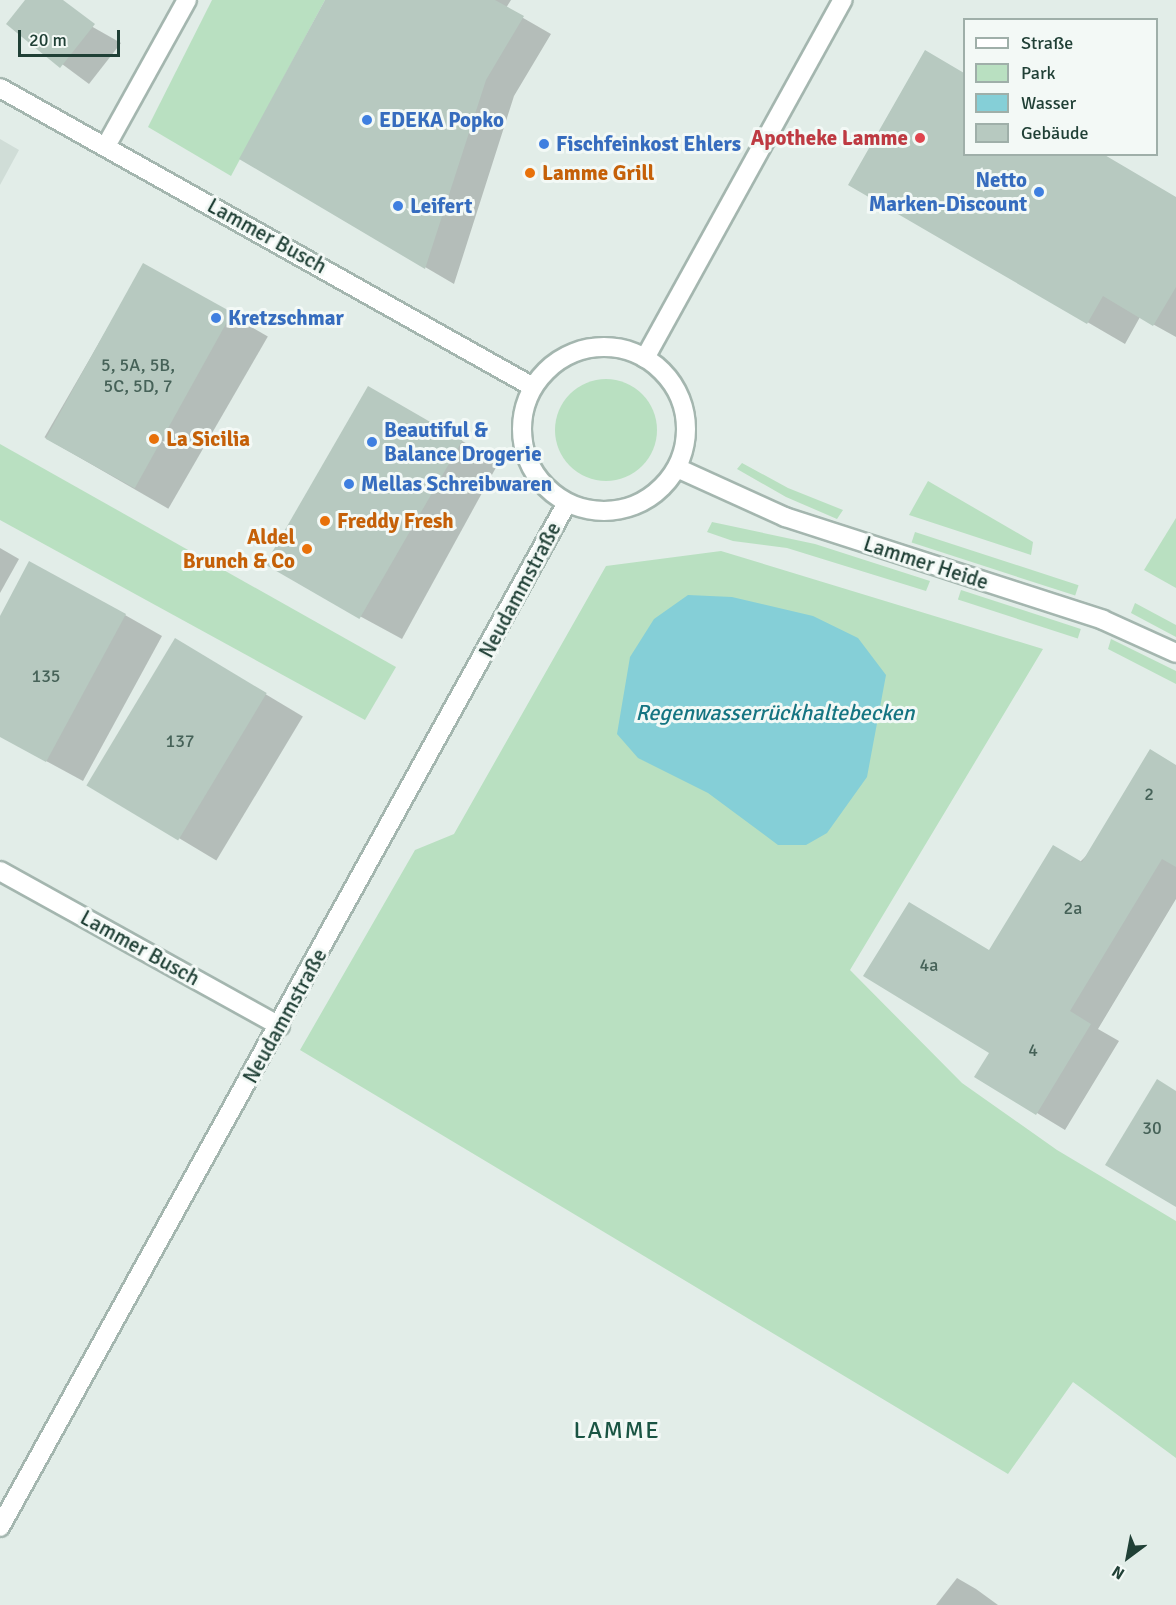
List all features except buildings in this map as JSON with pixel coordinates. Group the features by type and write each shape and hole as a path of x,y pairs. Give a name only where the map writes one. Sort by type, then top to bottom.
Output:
{"main road":[{"path":"106,146 187,0"},
{"path":"645,358 843,0"},
{"name":"Lammer Busch","path":"0,88 533,387"},
{"name":"Neudammstraße","path":"611,347 645,358 669,379 683,406 686,438 677,468 654,495 623,509 596,511 567,503 540,481 524,450 522,418 533,387 554,364 582,350 611,347"},
{"name":"Lammer Heide","path":"677,468 785,517 1103,620 1176,653"},
{"name":"Neudammstraße","path":"0,1527 280,1026 567,503"},
{"name":"Lammer Busch","path":"0,871 280,1026"}],"shaded area":[{"path":"0,139 19,150 0,185"}],"green space":[{"path":"212,0 325,0 231,176 148,127"},
{"path":"606,379 625,383 642,394 653,411 657,430 653,449 642,466 625,477 606,481 587,477 570,466 559,449 555,430 559,411 570,394 587,383"},
{"path":"0,444 396,667 365,720 0,520"},
{"path":"742,463 788,488 843,510 837,519 786,497 737,469"},
{"path":"928,481 1033,542 1031,555 909,515"},
{"path":"1176,518 1176,588 1144,570"},
{"path":"712,522 815,544 930,581 926,591 787,548 733,541 707,532"},
{"path":"915,532 1079,585 1075,596 912,542"},
{"path":"721,551 1043,649 850,970 962,1083 1057,1150 1176,1221 1176,1458 1073,1382 1008,1474 300,1050 415,850 454,834 606,566"},
{"path":"961,590 1081,629 1078,638 958,600"},
{"path":"1135,603 1176,625 1176,637 1131,613"},
{"path":"1111,639 1176,671 1176,684 1108,649"}],"water":[{"name":"Regenwasserrückhaltebecken","path":"688,595 732,597 813,616 858,638 886,675 867,777 827,833 806,845 778,845 708,793 638,758 617,734 630,657 654,619"}],"place":[{"name":"EDEKA Popko","path":"367,120"},
{"name":"Apotheke Lamme","path":"920,138"},
{"name":"Fischfeinkost Ehlers","path":"544,144"},
{"name":"Lamme Grill","path":"530,173"},
{"name":"Netto Marken-Discount","path":"1039,192"},
{"name":"Leifert","path":"398,206"},
{"name":"Kretzschmar","path":"216,318"},
{"name":"La Sicilia","path":"154,439"},
{"name":"Beautiful & Balance Drogerie","path":"372,442"},
{"name":"Mellas Schreibwaren","path":"349,484"},
{"name":"Freddy Fresh","path":"325,521"},
{"name":"Aldel Brunch & Co","path":"307,549"}],"district":[{"name":"LAMME","path":"617,1431"}]}
